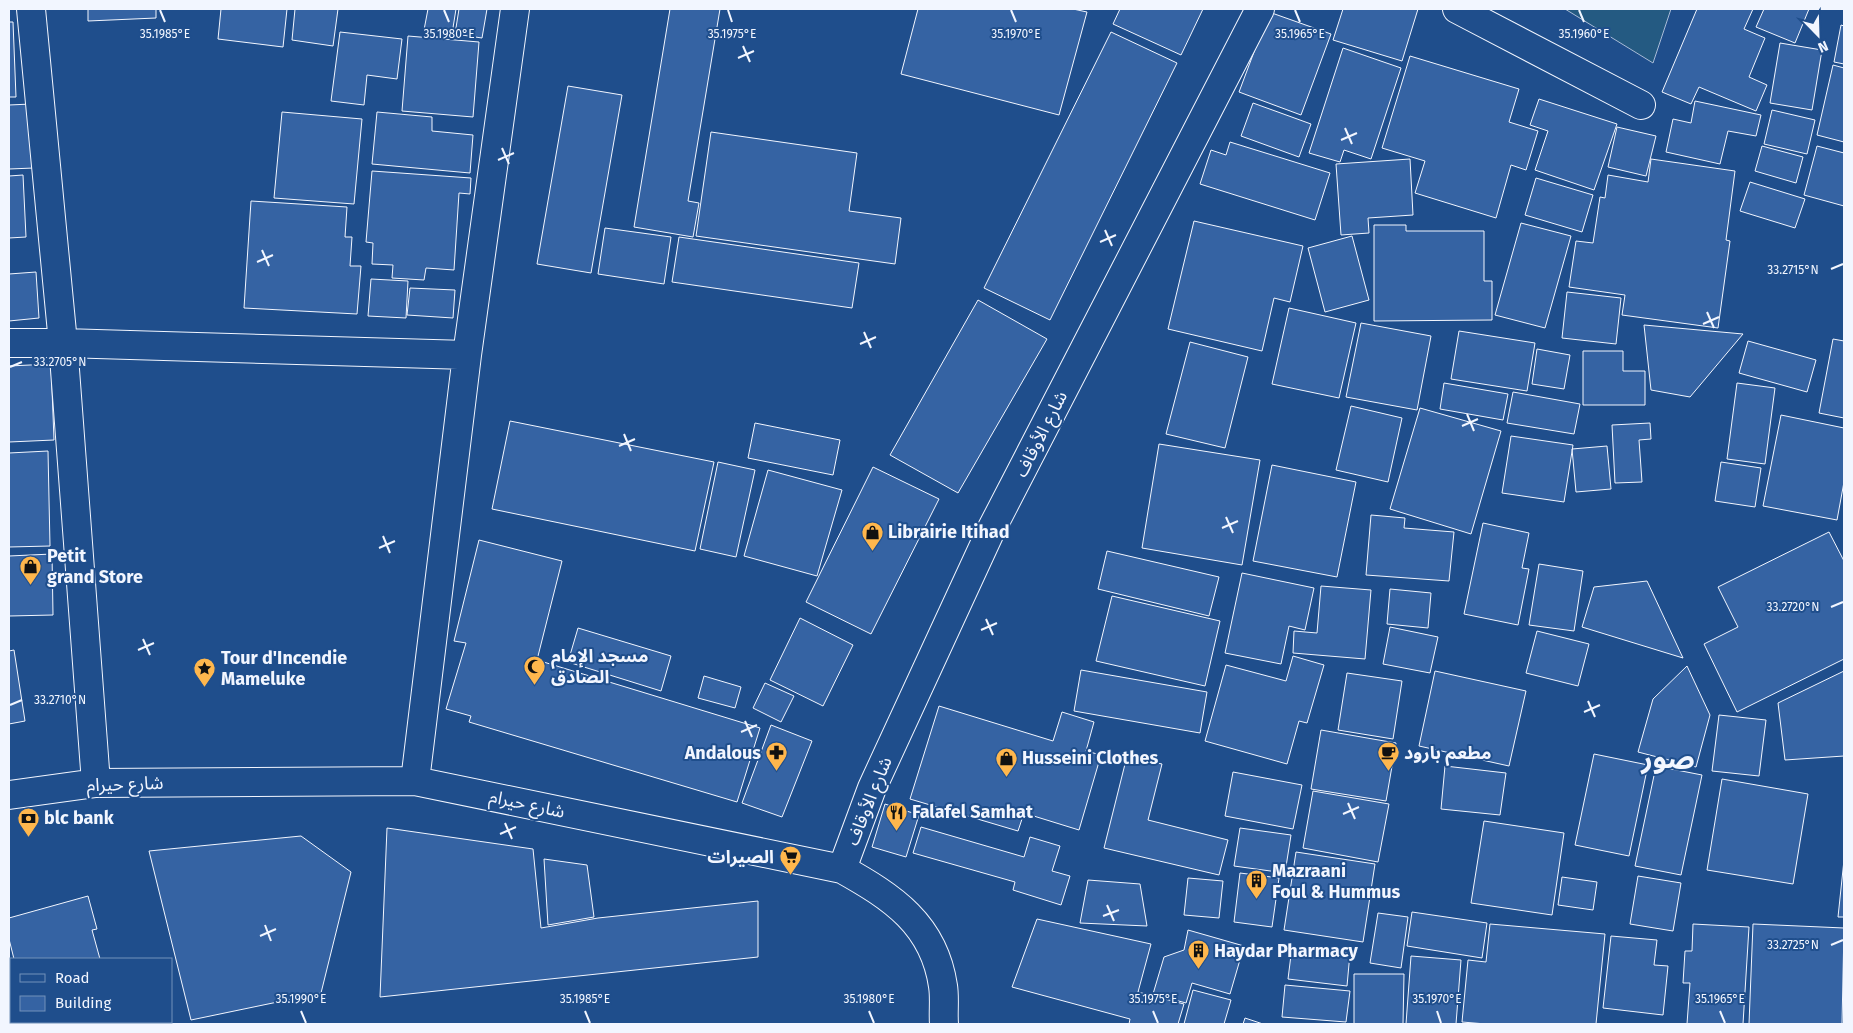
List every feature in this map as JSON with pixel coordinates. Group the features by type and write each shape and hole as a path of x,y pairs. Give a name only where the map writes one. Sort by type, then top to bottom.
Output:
{"street":[{"path":"30,9 63,343 96,783"},
{"path":"415,781 467,355 515,9"},
{"name":"شارع الأوقاف","path":"842,869 872,788 992,528 1260,9"},
{"path":"1457,9 1641,105"},
{"path":"9,343 467,355"},
{"name":"شارع حيرام","path":"9,795 96,783 415,781 842,869 868,883 893,900 915,920 934,952 943,986 944,1024"}],"shaded area":[{"path":"1565,9 1671,9 1653,63"}],"building":[{"path":"88,9 156,9 156,18 88,21"},
{"path":"221,9 287,9 283,47 218,39"},
{"path":"295,9 338,9 333,46 292,40"},
{"path":"428,9 456,9 452,34 424,30"},
{"path":"459,9 487,9 482,38 455,34"},
{"path":"670,9 720,9 688,201 699,203 693,237 634,227"},
{"path":"918,9 1073,9 1087,12 1059,115 901,74"},
{"path":"1120,9 1203,9 1181,55 1113,24"},
{"path":"1343,9 1418,9 1402,61 1333,40"},
{"path":"1697,9 1753,9 1744,29 1765,38 1749,77 1767,85 1756,111 1699,87 1691,104 1662,92"},
{"path":"1764,9 1809,9 1795,43 1756,27"},
{"path":"1269,12 1331,34 1301,115 1239,92"},
{"path":"9,22 13,22 16,97 9,97"},
{"path":"1841,25 1844,26 1844,64 1834,62"},
{"path":"340,32 402,39 397,79 367,75 364,105 331,101"},
{"path":"1111,32 1177,63 1050,320 984,288"},
{"path":"408,36 479,42 473,117 402,111"},
{"path":"1780,43 1822,50 1812,110 1770,103"},
{"path":"1343,48 1401,68 1371,159 1344,150 1340,162 1309,153"},
{"path":"1410,56 1519,89 1509,122 1538,131 1526,170 1511,165 1496,218 1415,193 1425,161 1382,148"},
{"path":"1833,65 1844,68 1844,142 1817,135"},
{"path":"568,86 622,95 591,273 537,264"},
{"path":"1539,99 1617,124 1594,190 1535,170 1548,131 1530,125"},
{"path":"1695,101 1761,115 1756,136 1728,131 1720,164 1666,152 1673,119 1691,123"},
{"path":"1253,103 1311,124 1299,157 1241,136"},
{"path":"31,104 34,168 9,169 9,105"},
{"path":"1772,110 1815,120 1807,154 1764,144"},
{"path":"282,112 362,119 354,204 274,198"},
{"path":"377,112 432,117 432,131 473,135 470,173 372,164"},
{"path":"1617,127 1656,136 1646,176 1608,167"},
{"path":"711,132 857,153 849,211 901,218 895,264 696,236"},
{"path":"1230,142 1330,173 1315,220 1200,184 1211,150 1226,155"},
{"path":"1762,146 1803,157 1796,183 1755,171"},
{"path":"1817,146 1844,153 1844,206 1804,195"},
{"path":"1410,159 1413,215 1368,218 1369,233 1341,235 1336,164"},
{"path":"1651,159 1735,171 1726,240 1730,241 1718,328 1622,315 1625,295 1569,287 1576,241 1593,243 1600,197 1605,198 1608,175 1648,182"},
{"path":"372,171 471,178 470,194 459,193 454,270 426,268 424,280 392,278 393,265 372,264 373,243 366,242"},
{"path":"23,175 26,237 9,238 9,176"},
{"path":"1536,178 1593,195 1582,232 1525,215"},
{"path":"1750,182 1805,199 1795,228 1740,211"},
{"path":"251,201 347,207 345,237 352,237 350,266 361,266 357,314 244,308"},
{"path":"1194,221 1303,246 1290,302 1274,298 1262,351 1168,329"},
{"path":"1521,223 1571,236 1545,328 1495,315"},
{"path":"1374,225 1406,225 1406,231 1484,231 1484,281 1492,281 1492,320 1374,321"},
{"path":"605,228 671,237 664,284 598,274"},
{"path":"1352,236 1369,300 1325,312 1308,248"},
{"path":"679,237 859,263 852,308 672,282"},
{"path":"36,272 39,318 9,321 9,274"},
{"path":"371,279 408,281 406,318 368,316"},
{"path":"410,288 455,290 453,318 407,315"},
{"path":"1567,292 1621,298 1616,344 1562,338"},
{"path":"978,300 1047,339 958,493 890,455"},
{"path":"1289,308 1356,323 1339,398 1272,384"},
{"path":"1361,323 1431,336 1417,410 1346,397"},
{"path":"1644,325 1743,334 1690,397 1651,390"},
{"path":"1459,331 1535,343 1527,391 1451,379"},
{"path":"1833,339 1844,341 1844,418 1819,413"},
{"path":"1748,341 1816,360 1807,392 1739,373"},
{"path":"1190,342 1248,357 1225,448 1166,434"},
{"path":"1537,349 1570,355 1564,389 1532,384"},
{"path":"1583,351 1623,351 1623,371 1645,371 1645,405 1583,405"},
{"path":"51,364 54,440 9,442 9,366"},
{"path":"1444,383 1508,394 1503,420 1440,409"},
{"path":"1737,383 1775,388 1765,464 1727,459"},
{"path":"1513,392 1580,404 1574,434 1507,423"},
{"path":"1351,406 1402,418 1388,482 1336,470"},
{"path":"1420,408 1501,431 1471,534 1390,509"},
{"path":"1781,415 1844,428 1844,482 1837,520 1763,506"},
{"path":"510,421 714,462 695,551 492,509"},
{"path":"755,423 840,440 833,475 748,458"},
{"path":"1650,423 1651,439 1639,440 1642,482 1615,483 1612,425"},
{"path":"1511,436 1573,445 1564,502 1502,493"},
{"path":"1159,444 1260,460 1242,565 1142,548"},
{"path":"1607,446 1611,489 1576,492 1572,449"},
{"path":"48,451 50,546 9,547 9,453"},
{"path":"718,462 755,470 736,557 700,549"},
{"path":"1721,462 1761,468 1755,507 1715,501"},
{"path":"1272,465 1356,482 1337,577 1253,561"},
{"name":"Librairie Itihad","path":"873,467 939,499 871,634 806,602"},
{"path":"768,470 842,490 817,576 744,556"},
{"path":"1371,515 1405,518 1404,528 1454,532 1449,581 1366,575"},
{"path":"1483,523 1529,533 1522,568 1529,569 1518,625 1464,614"},
{"path":"1829,532 1844,561 1844,659 1737,712 1704,644 1738,627 1718,587"},
{"name":"مسجد الإمام الصادق","path":"479,540 562,561 537,660 760,728 737,802 469,722 471,716 446,709 466,643 454,641"},
{"path":"1107,551 1219,577 1209,616 1098,589"},
{"name":"Petit grand Store","path":"52,554 53,615 9,616 9,556"},
{"path":"1539,564 1583,571 1574,631 1529,625"},
{"path":"1242,573 1314,588 1305,630 1289,626 1281,664 1225,653"},
{"path":"1647,581 1683,658 1582,627 1594,587"},
{"path":"1321,586 1371,590 1365,659 1293,653 1294,631 1317,633"},
{"path":"1390,589 1431,593 1428,628 1387,624"},
{"path":"1112,596 1220,621 1205,686 1096,661"},
{"path":"800,618 853,645 823,706 770,680"},
{"path":"1390,627 1438,637 1430,673 1383,664"},
{"path":"578,628 671,656 661,691 568,662"},
{"path":"1537,631 1589,644 1578,686 1526,673"},
{"path":"14,650 25,721 9,724 9,651"},
{"path":"1293,656 1324,665 1307,723 1299,721 1287,764 1205,741 1226,665 1286,681"},
{"path":"1687,666 1710,715 1696,767 1638,752 1653,699"},
{"path":"1081,670 1207,692 1200,733 1074,711"},
{"path":"1435,671 1526,691 1509,766 1419,746"},
{"path":"1844,671 1844,756 1785,760 1778,703"},
{"path":"1347,673 1402,681 1393,739 1338,730"},
{"path":"704,676 741,687 735,708 698,698"},
{"path":"765,683 794,696 781,722 753,708"},
{"name":"Husseini Clothes","path":"939,706 1053,741 1062,712 1094,722 1086,751 1101,755 1079,830 1024,813 1018,831 910,799"},
{"path":"1719,715 1766,720 1759,776 1712,771"},
{"name":"Andalous","path":"771,725 812,741 782,817 742,803"},
{"path":"1321,730 1396,743 1386,801 1311,789"},
{"path":"1594,754 1648,765 1629,856 1575,845"},
{"path":"1127,756 1162,764 1148,820 1228,840 1219,875 1104,848"},
{"path":"1445,766 1506,773 1500,815 1441,809"},
{"path":"1656,766 1702,775 1681,875 1635,866"},
{"path":"1233,772 1302,785 1293,829 1225,816"},
{"path":"1722,779 1808,794 1793,884 1707,870"},
{"path":"1313,791 1389,804 1378,862 1303,848"},
{"name":"Falafel Samhat","path":"885,804 919,815 906,857 872,847"},
{"path":"1484,821 1564,833 1552,915 1471,903"},
{"path":"921,827 1024,857 1030,837 1060,846 1052,871 1070,876 1061,905 1013,890 1015,882 913,853"},
{"path":"387,828 533,849 541,928 598,918 758,901 758,957 380,997"},
{"path":"1240,828 1291,835 1285,873 1234,866"},
{"path":"301,836 351,872 321,993 191,1020 149,851"},
{"path":"1296,852 1375,864 1363,942 1284,930"},
{"path":"544,859 587,865 594,917 548,925"},
{"path":"1844,860 1844,917 1838,917"},
{"name":"Mazraani Foul & Hummus","path":"1240,873 1279,878 1272,927 1234,922"},
{"path":"1638,876 1681,883 1673,931 1630,924"},
{"path":"1562,877 1597,882 1593,910 1558,905"},
{"path":"1188,878 1223,881 1219,918 1184,915"},
{"path":"1088,880 1140,884 1147,926 1080,923"},
{"path":"88,896 97,929 92,930 100,958 14,958 9,939 9,918"},
{"path":"1412,912 1487,923 1482,958 1407,946"},
{"path":"1378,913 1408,917 1401,968 1370,963"},
{"path":"1037,919 1151,944 1138,992 1184,1004 1178,1024 1129,1024 1130,1019 1012,987"},
{"path":"1490,924 1605,934 1596,1024 1486,1024 1462,1022 1468,960 1486,962"},
{"path":"1693,924 1749,927 1743,1024 1687,1024 1690,983 1683,983 1685,951 1692,951"},
{"path":"1753,924 1844,928 1842,1024 1749,1024"},
{"name":"Haydar Pharmacy","path":"1188,930 1244,946 1230,994 1192,983 1186,1003 1153,994 1164,957 1184,950"},
{"path":"1611,936 1657,940 1654,965 1668,966 1663,1015 1603,1008"},
{"path":"1292,947 1350,953 1347,986 1288,979"},
{"path":"1411,956 1461,960 1456,1024 1406,1024"},
{"path":"1354,974 1404,974 1403,1024 1354,1024"},
{"path":"1285,985 1350,991 1346,1022 1282,1017"},
{"path":"1193,990 1231,1000 1224,1024 1184,1024"},
{"path":"9,991 10,1023 29,1024 9,1024"},
{"path":"1245,1018 1263,1024 1243,1024"},
{"path":"32,1023 110,1023 106,1024"}],"place":[{"name":"Librairie Itihad","path":"872,551"},
{"name":"Petit grand Store","path":"31,585"},
{"name":"مسجد الإمام الصادق","path":"535,685"},
{"name":"Tour d'Incendie Mameluke","path":"205,687"},
{"name":"Andalous","path":"777,772"},
{"name":"مطعم بارود","path":"1388,772"},
{"name":"Husseini Clothes","path":"1006,777"},
{"name":"Falafel Samhat","path":"896,831"},
{"name":"blc bank","path":"28,837"},
{"name":"الصيرات","path":"790,876"},
{"name":"Mazraani Foul & Hummus","path":"1256,900"},
{"name":"Haydar Pharmacy","path":"1198,970"}],"district":[{"name":"صور","path":"1668,758"}]}
